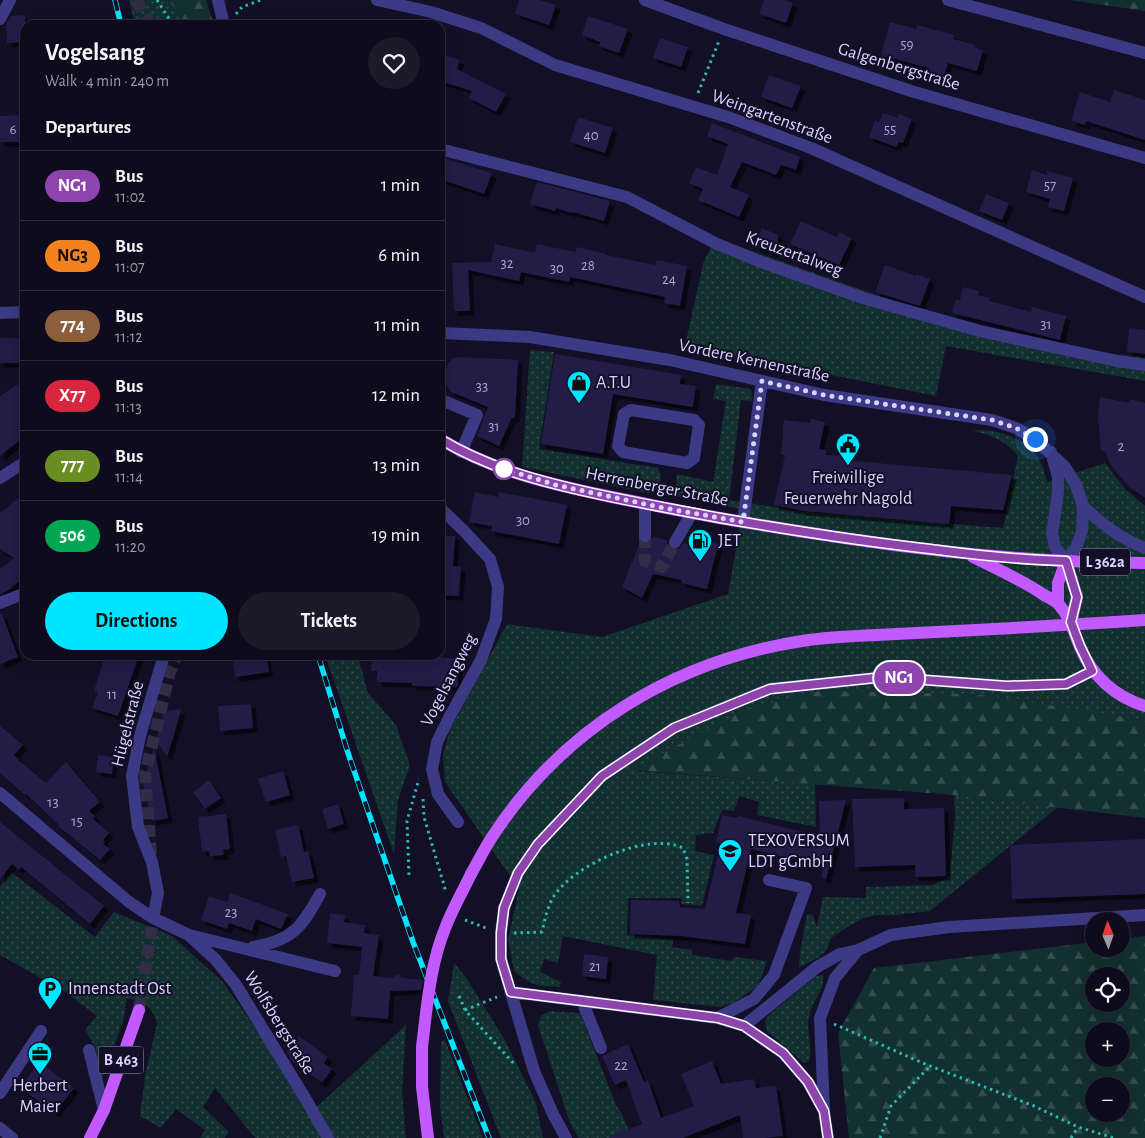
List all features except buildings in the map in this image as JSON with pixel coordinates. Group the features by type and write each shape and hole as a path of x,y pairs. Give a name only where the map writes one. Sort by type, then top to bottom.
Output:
{"main road":[{"name":"Herrenberger Straße","path":"445,442 461,452 504,469 556,485 743,522 882,544 966,554 1035,560 1145,563"},
{"path":"966,554 1005,572 1058,604 1071,622 1092,671 1103,682 1129,701 1145,706"},
{"path":"1058,604 1058,583 1066,561"},
{"path":"1066,561 1077,597 1071,622"},
{"path":"428,1138 422,1087 422,1047 427,998 434,963 446,925 491,838 515,804 542,772 575,742 607,717 648,691 688,672 739,654 802,641 1145,620"},
{"name":"B 463","path":"90,1138 104,1110 139,1010"}],"street":[{"path":"0,19 10,0"},
{"path":"218,0 227,20"},
{"name":"Weingartenstraße","path":"377,0 431,12 481,28 555,65 728,117 811,148 1145,297"},
{"name":"Galgenbergstraße","path":"645,0 724,29 911,91 1145,158"},
{"path":"948,0 1145,53"},
{"name":"Kreuzertalweg","path":"445,150 627,197 725,247 863,298 980,331 1117,361 1145,365"},
{"path":"0,312 20,312"},
{"name":"Vordere Kernenstraße","path":"445,333 530,336 670,360 824,395 992,420 1016,428 1035,439 1051,452 1065,467 1076,484 1083,506 1082,531 1076,548 1066,561"},
{"path":"743,522 762,381"},
{"path":"445,401 477,415 461,452"},
{"path":"631,410 694,420 699,425 694,458 687,463 623,452 618,446 624,414 631,410"},
{"path":"1051,452 1058,477 1058,492 1052,534 1055,547 1066,561"},
{"path":"0,478 20,465"},
{"path":"645,504 645,536"},
{"name":"Vordere Kernenstraße","path":"1083,506 1104,526 1132,543 1145,548"},
{"name":"Vogelsangweg","path":"445,513 490,559 498,587 496,619 482,660 437,742 432,769 438,794 458,822"},
{"path":"675,542 692,513"},
{"path":"0,603 20,594"},
{"name":"Hügelstraße","path":"153,918 158,893 152,862 138,827 132,776 140,736 163,660"},
{"path":"566,1138 534,1071 501,959 501,933 504,908 518,873 538,844 602,776 674,728 770,689 884,677 1007,686 1066,684 1092,671"},
{"name":"Wolfsbergstraße","path":"0,792 129,902 153,918 189,935 334,970"},
{"path":"718,1018 754,999 774,975 806,888 769,880"},
{"name":"Wolfsbergstraße","path":"245,948 269,945 290,936 307,918 320,894"},
{"path":"744,1026 816,967 840,954 858,950 891,936 944,927 1145,915"},
{"name":"Wolfsbergstraße","path":"189,935 216,960 236,985 328,1138"},
{"path":"828,1138 824,1111 820,1018 835,978 858,950"},
{"path":"511,992 718,1018 744,1026 783,1053 808,1082 824,1111"},
{"path":"582,1001 601,1048"},
{"path":"0,1093 41,1030"},
{"path":"89,1050 104,1110"},
{"path":"0,1128 12,1138"}],"path":[{"path":"157,0 170,20"},
{"path":"230,20 242,7 261,0"},
{"path":"692,106 724,29"},
{"path":"409,875 407,821 417,783 421,776 422,784"},
{"path":"422,792 424,817 435,851 440,876 445,891 450,898"},
{"path":"461,914 466,921 501,933 542,932 546,911 554,895 565,882 592,864 640,844 677,845 682,848 687,859 688,903"},
{"path":"465,1010 511,992"},
{"path":"459,996 465,1010 523,1073 534,1071"},
{"path":"820,1018 930,1066 1034,1106 1078,1127 1114,1138"},
{"path":"880,1138 890,1106 930,1066"},
{"path":"1071,1138 1078,1127"}],"green space":[{"path":"129,0 169,0 183,20 134,20"},
{"path":"169,0 206,0 212,20 183,20"},
{"path":"1069,0 1145,0 1145,11"},
{"path":"715,238 874,294 952,319 1103,353 1145,357 1145,381 946,346 936,396 685,346 703,264"},
{"path":"530,350 554,352 539,449 658,468 661,475 659,487 652,493 643,492 522,467"},
{"path":"716,384 751,389 752,401 741,400 729,500 806,512 1003,528 1018,456 998,439 972,430 1001,433 1026,445 1039,459 1047,482 1105,463 1125,489 1145,506 1145,721 1108,714 635,771 815,784 816,827 757,815 759,802 739,796 734,811 722,810 713,833 696,835 695,851 714,855 702,906 682,904 681,898 628,898 627,935 673,940 672,947 692,950 692,955 732,961 735,957 767,961 758,986 735,1002 721,1007 653,1000 657,955 563,936 558,963 544,959 540,972 561,982 560,987 535,984 514,971 508,940 519,889 445,782 443,754 450,730 507,624 602,637 728,594 741,509 675,496 677,474 713,482 726,401 713,399"},
{"path":"327,660 359,660 368,693 396,725 410,765 398,800 394,854"},
{"path":"820,691 975,694 1145,721 1145,818 954,795 631,770 747,709"},
{"path":"954,795 1058,807 930,911 876,915 863,918 831,938 826,949 819,957 799,967 807,914 813,915 817,927 823,897 866,898 866,887 933,885 950,876 955,817"},
{"path":"11,872 95,937 114,912 172,936 222,981 263,1039 308,1115 406,1025 402,1092 406,1138 255,1138 215,1088 203,1107 229,1132 225,1138 200,1138 205,1130 176,1109 161,1128 140,1116 145,1076 157,1023 150,1008 143,1003 127,998 124,1018 102,1080 95,1047 85,1030 97,1016 64,991 0,955 0,887"},
{"path":"1145,936 1145,1138 849,1138 838,1033 874,968 1085,943 1085,958 1130,958 1130,938"},
{"path":"454,963 465,976 505,1040 536,1103 543,1138 501,1138 448,1001"},
{"path":"823,975 820,991 810,1011 808,1027 810,1056 809,1061 804,1063 767,1031 765,1021 769,1015 816,976"},
{"path":"549,1011 580,1013 616,1105 632,1138 579,1138 570,1123 538,1025 541,1016"},
{"path":"445,1040 483,1138 444,1138 440,1106 441,1042"}],"tunnel":[{"path":"136,0 148,20"},
{"path":"645,536 645,561 662,567 675,542"},
{"path":"151,855 145,774 170,672 175,660"},
{"path":"139,1010 155,907"}],"railway":[{"path":"115,0 120,20"},
{"path":"320,660 348,753 413,942 489,1138"}],"bus line":[{"name":"NG1","path":"445,442 461,452 521,475 556,485 664,508 882,544 966,554 1066,561 1077,597 1071,622 1092,671 1066,684 1007,686 884,677 770,689 674,728 602,776 538,844 518,873 504,908 501,933 501,959 511,992 718,1018 744,1026 783,1053 808,1082 824,1111 828,1138"}],"place":[{"name":"A.T.U","path":"579,404"},
{"name":"Freiwillige Feuerwehr Nagold","path":"848,466"},
{"name":"JET","path":"700,562"},
{"name":"TEXOVERSUM LDT gGmbH","path":"730,872"},
{"name":"Innenstadt Ost","path":"50,1010"},
{"name":"Herbert Maier","path":"40,1075"}],"route":[{"path":"504,469 556,485 664,508 743,522 762,381 824,395 992,420 1016,428 1035,439"}]}
